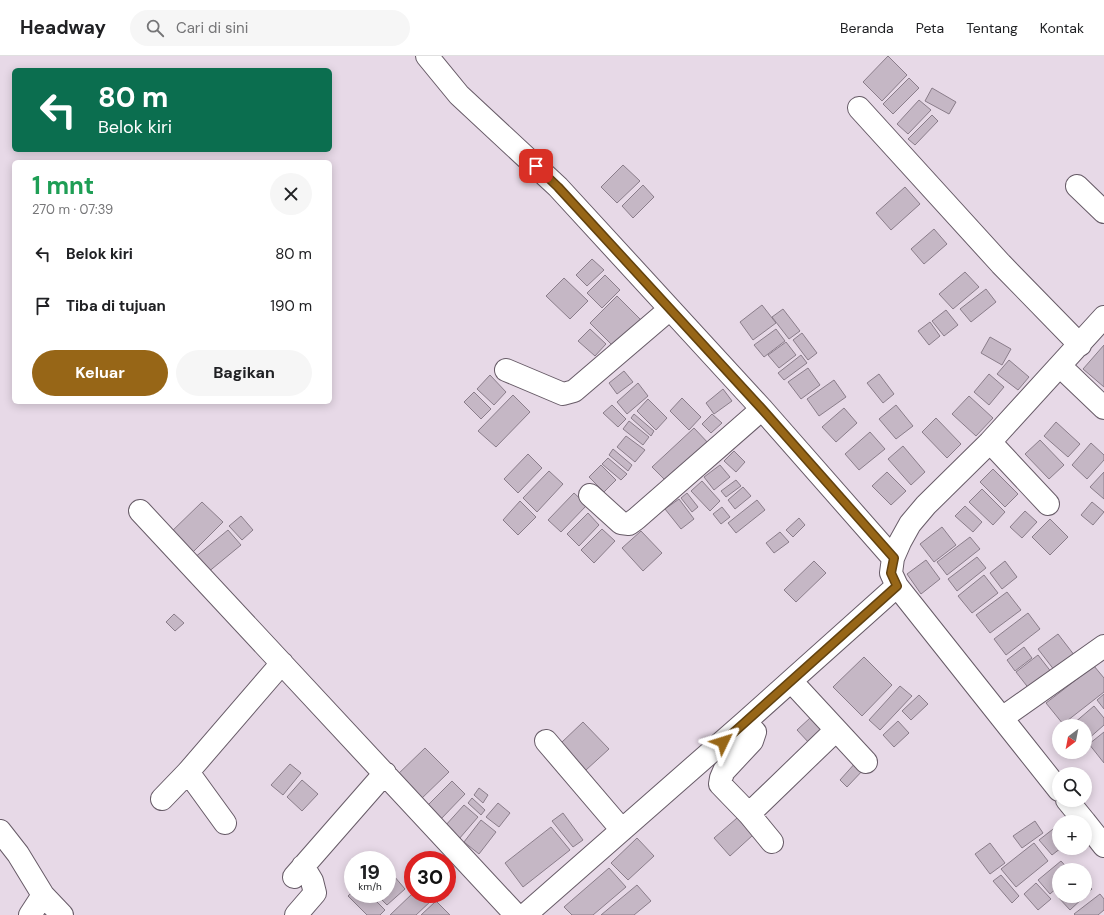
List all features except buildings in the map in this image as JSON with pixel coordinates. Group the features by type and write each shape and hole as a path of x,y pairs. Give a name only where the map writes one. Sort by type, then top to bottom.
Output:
{"street":[{"path":"427,56 459,95 558,187 762,409 894,558"},
{"path":"859,108 1001,264 1080,345"},
{"path":"1078,186 1104,212"},
{"path":"506,370 563,394 574,391 670,309"},
{"path":"1052,781 897,586 891,573 894,558 900,542 910,524 926,505 990,442 1104,317"},
{"path":"1060,366 1104,408"},
{"path":"590,495 621,523 629,524 762,409"},
{"path":"990,442 1048,504"},
{"path":"140,511 516,915"},
{"path":"525,915 897,586"},
{"path":"1002,718 1104,646"},
{"path":"162,799 188,772 282,663"},
{"path":"790,681 866,762"},
{"path":"745,722 755,732 752,742 724,771 720,778 720,784 749,814 772,842"},
{"path":"749,814 836,730"},
{"path":"546,741 622,830"},
{"path":"188,772 225,823"},
{"path":"296,915 315,893 312,881 298,871 385,773"},
{"path":"1073,807 1079,815"},
{"path":"0,831 18,854 43,896 62,915"},
{"path":"1092,831 1104,846"},
{"path":"30,915 43,896"}],"route":[{"path":"536,166 558,187 762,409 894,558 891,573 897,586 723,742"}]}
